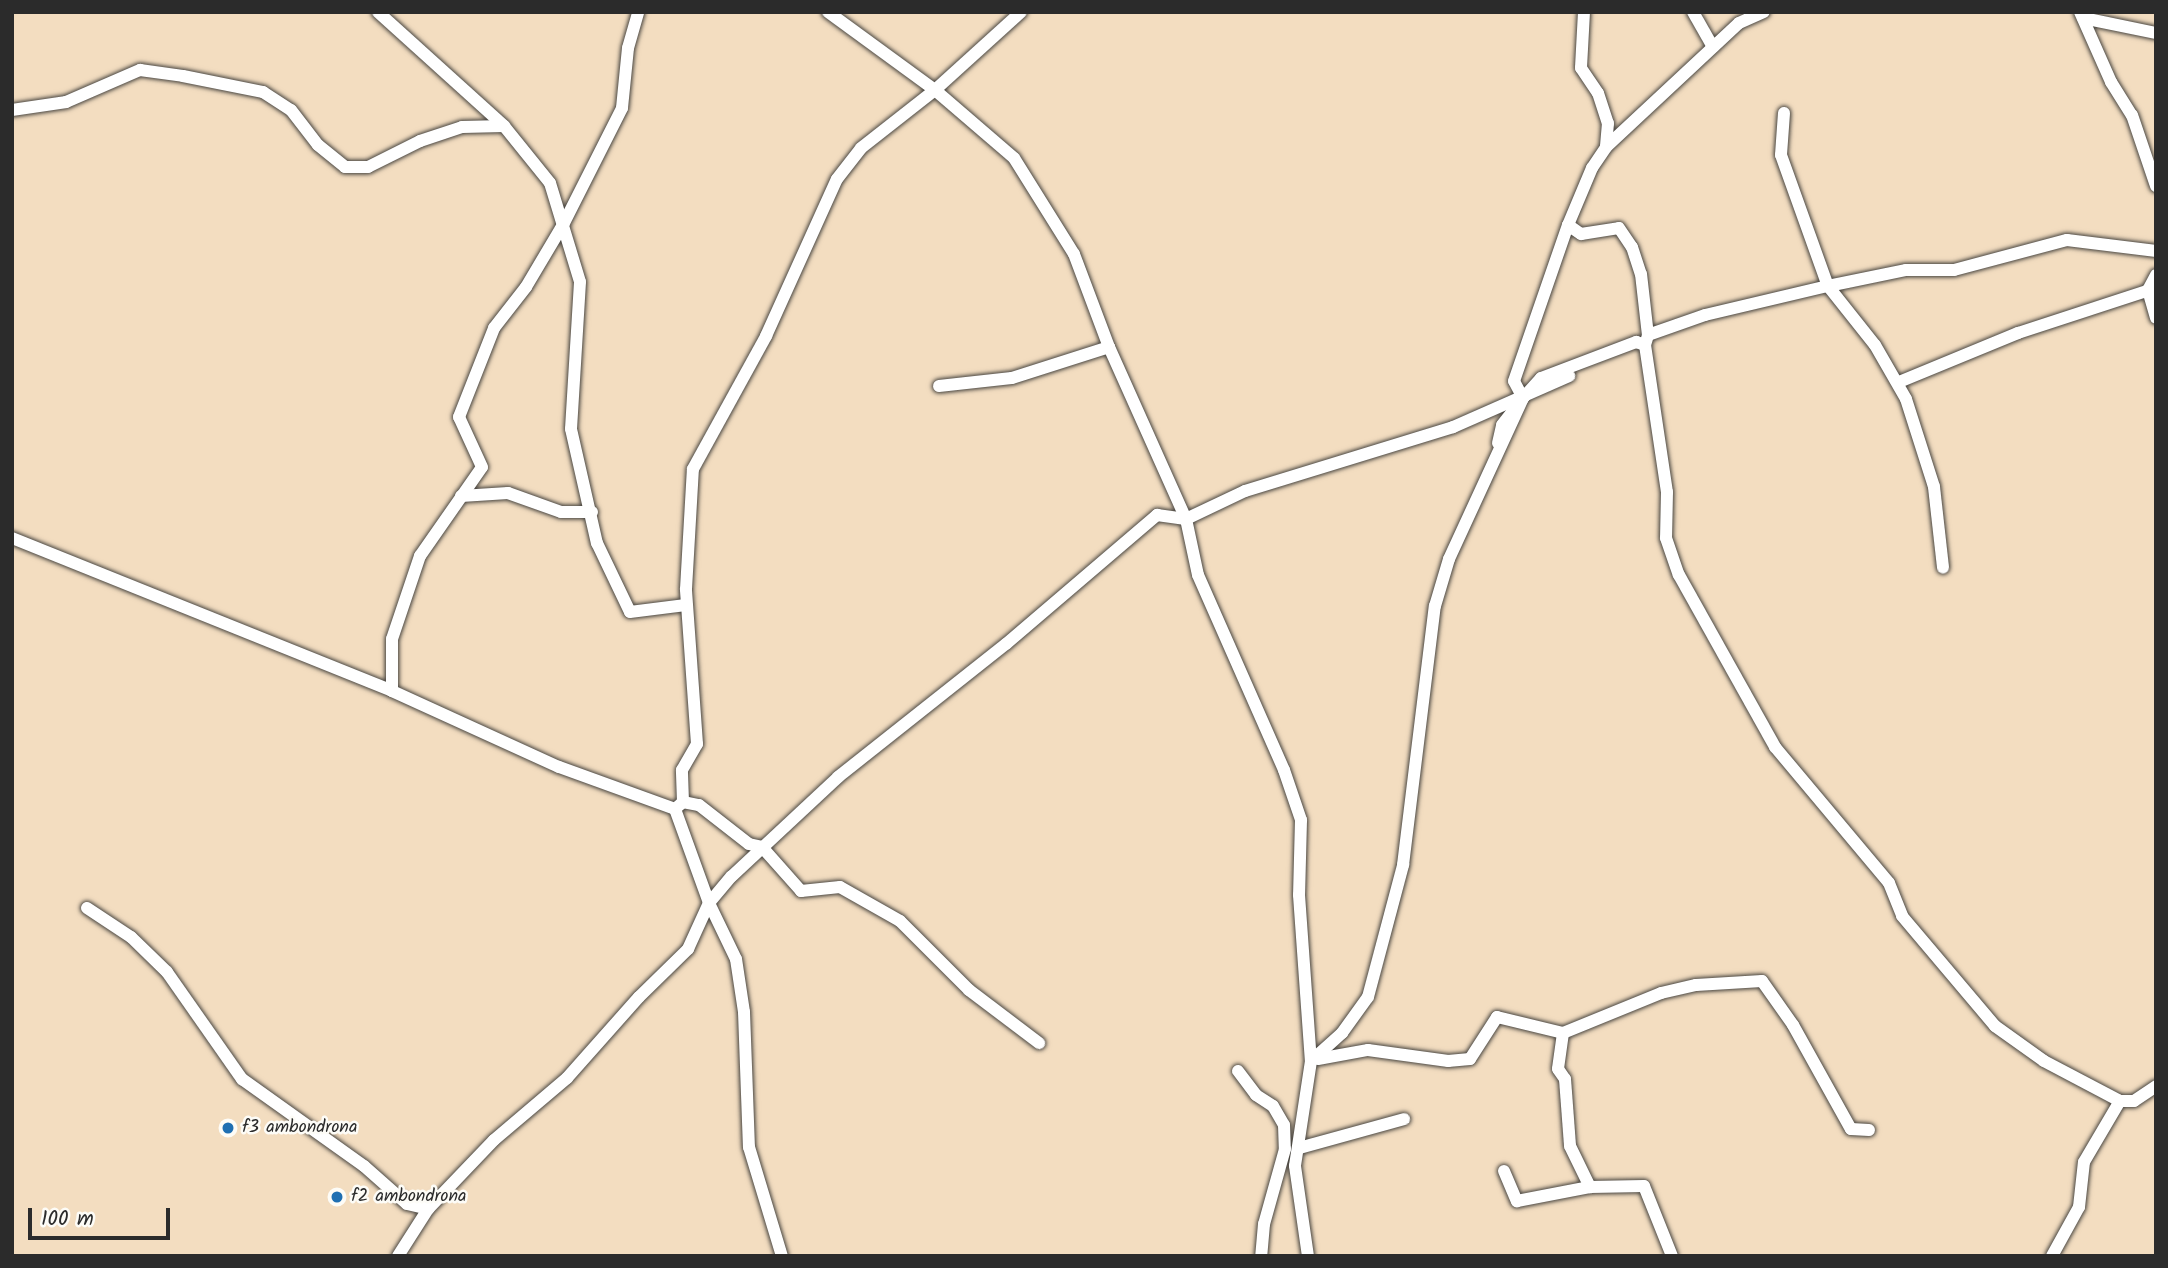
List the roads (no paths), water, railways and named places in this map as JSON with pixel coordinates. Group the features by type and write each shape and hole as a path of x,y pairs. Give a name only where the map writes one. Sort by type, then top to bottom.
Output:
{"street":[{"path":"378,12 504,126 550,183 580,282 571,429 597,543 630,612 686,605"},
{"path":"392,691 391,639 420,556 482,467 458,417 494,328 526,287 564,223 622,108 628,48 638,12"},
{"path":"828,12 935,90 1014,158 1074,254 1110,348 1186,519 1198,575 1301,820 1299,895 1311,1061 1295,1166 1307,1256"},
{"path":"782,1256 749,1147 744,1012 736,959 709,903 679,805 682,770 697,744 686,605 687,511 693,469 766,336 837,179 861,148 935,90 1021,12"},
{"path":"1584,12 1581,68 1598,93 1608,123 1606,147"},
{"path":"1693,12 1713,47"},
{"path":"1523,398 1514,381 1568,225 1606,147 1738,23 1764,12"},
{"path":"2082,15 2156,33"},
{"path":"2082,15 2111,82 2132,115 2156,186"},
{"path":"12,110 66,102 140,70 183,76 262,92 291,110 318,145 345,167 368,167 420,141 462,127 504,126"},
{"path":"1784,113 1780,155 1828,286 1899,382 1934,487 1943,567"},
{"path":"1568,225 1581,234 1619,228 1632,247 1641,274 1667,492 1666,538 1679,575 1775,747 1889,883 1902,916 1995,1026 2044,1061 2120,1101 2134,1101 2156,1086"},
{"path":"1311,1061 1342,1033 1368,998 1385,947 1419,763 1435,606 1449,559 1492,467 1502,425 1541,378 1705,316 1828,286 1906,270 1954,270 2067,240 2156,251"},
{"path":"2156,275 2152,289 2156,318"},
{"path":"1899,382 2018,333 2152,289"},
{"path":"939,386 1012,378 1110,348"},
{"path":"398,1256 428,1209 494,1140 567,1078 639,997 688,950 709,903 762,846 838,776 1006,644 1157,515 1186,519 1245,491 1359,459 1523,398 1569,376"},
{"path":"461,496 508,493 561,512 592,512"},
{"path":"12,538 392,691 559,767 679,805 699,805 749,844 762,846 800,891 840,887 900,921 969,990 1039,1043"},
{"path":"87,908 131,937 167,972 242,1079 364,1166 407,1204 428,1209"},
{"path":"1311,1061 1340,1052 1367,1051 1448,1061 1470,1059 1497,1017 1563,1033 1661,993 1696,985 1762,982 1793,1026 1851,1129 1870,1130"},
{"path":"1563,1033 1558,1069 1565,1079 1570,1146 1590,1187"},
{"path":"1238,1071 1256,1094 1273,1106 1284,1125 1285,1149 1264,1224 1261,1256"},
{"path":"2052,1256 2079,1207 2084,1162 2120,1101"},
{"path":"1299,1148 1404,1119"},
{"path":"1504,1171 1517,1201 1590,1187 1644,1186 1672,1256"}],"place":[{"name":"f3 ambondrona","path":"228,1128"},
{"name":"f2 ambondrona","path":"337,1197"}]}
